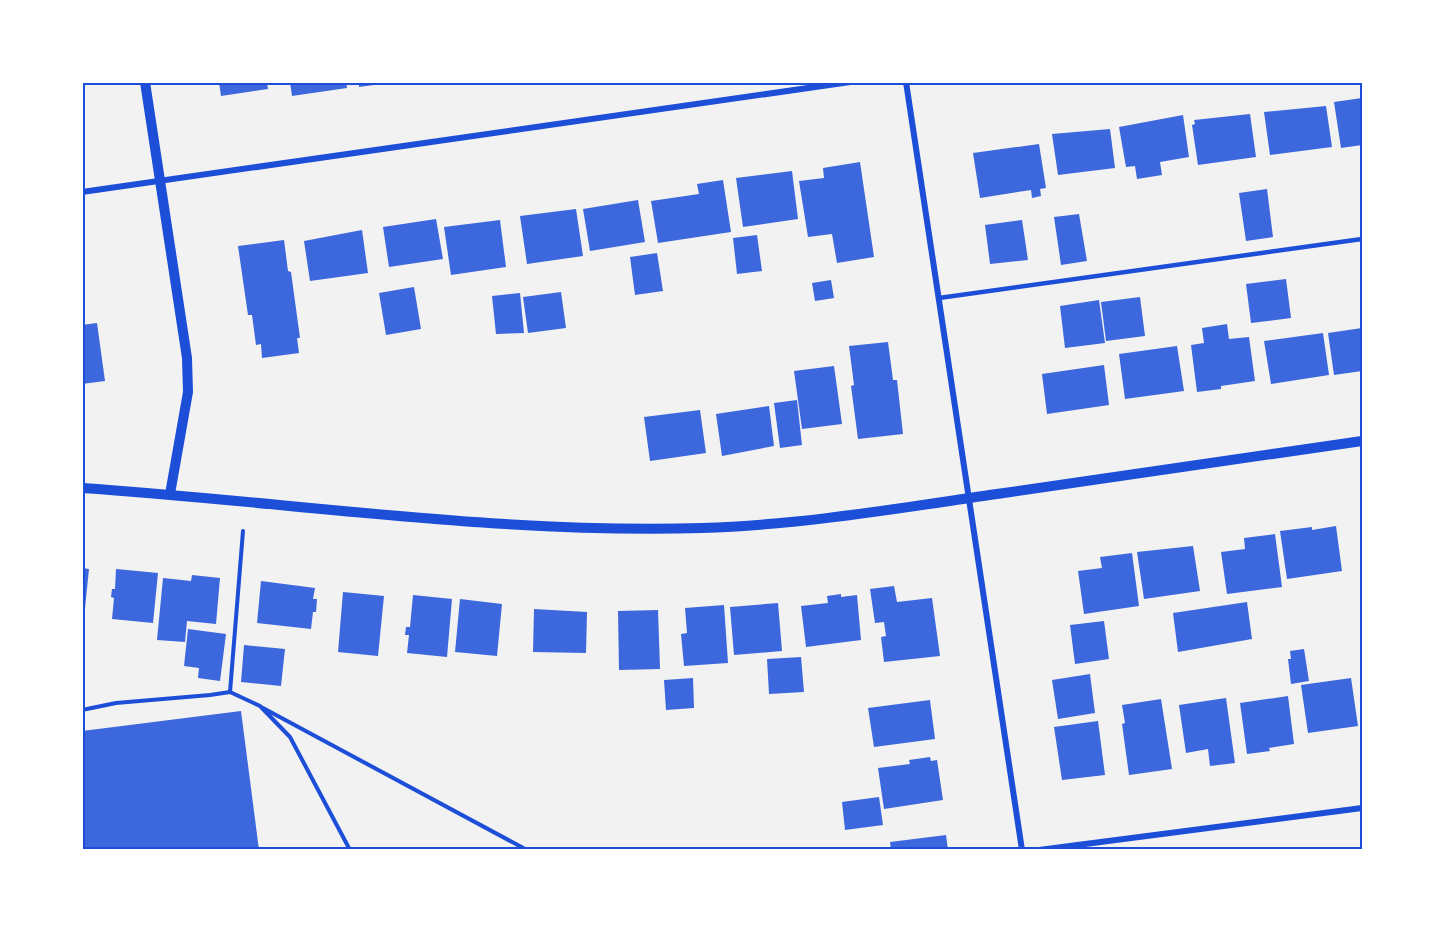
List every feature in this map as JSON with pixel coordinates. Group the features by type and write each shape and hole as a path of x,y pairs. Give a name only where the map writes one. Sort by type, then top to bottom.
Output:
{"street":[{"path":"145,82 187,358 188,392 170,494"},
{"path":"82,192 850,82"},
{"path":"906,82 1022,849"},
{"path":"82,488 170,494 338,512 452,521 631,529 704,528 806,521 1362,441"},
{"path":"1039,849 1362,808"}],"lane":[{"path":"939,298 1362,239"}],"path":[{"path":"230,692 243,531"},
{"path":"82,710 116,703 230,692 527,849"},
{"path":"260,706 290,737 350,849"}],"building":[{"path":"219,82 267,82 268,89 221,96"},
{"path":"290,82 346,82 347,88 292,96"},
{"path":"359,82 381,82 381,84 359,87"},
{"path":"1362,98 1362,145 1341,148 1334,102"},
{"path":"1326,106 1332,147 1270,155 1264,112"},
{"path":"1250,114 1256,157 1198,165 1192,125 1195,124 1194,120"},
{"path":"1183,115 1189,157 1160,162 1162,175 1137,179 1135,166 1126,167 1119,127"},
{"path":"1110,129 1115,168 1058,175 1052,134"},
{"path":"1039,144 1046,188 1040,189 1041,196 1032,198 1031,190 980,198 973,153"},
{"path":"860,162 874,257 837,263 832,234 808,237 799,181 824,178 823,168"},
{"path":"792,171 798,219 743,227 736,178"},
{"path":"723,180 731,232 658,243 651,201 699,194 697,184"},
{"path":"1267,189 1273,237 1246,241 1239,193"},
{"path":"638,200 645,242 590,251 583,209"},
{"path":"576,209 583,256 527,264 520,216"},
{"path":"1079,214 1087,261 1061,265 1054,217"},
{"path":"436,219 443,259 389,267 383,227"},
{"path":"500,220 506,267 451,275 444,227"},
{"path":"1022,220 1028,260 990,264 985,225"},
{"path":"362,230 368,273 310,281 304,241"},
{"path":"757,235 762,271 737,274 733,238"},
{"path":"284,240 300,338 297,338 299,353 262,358 261,344 256,345 252,315 248,315 238,246"},
{"path":"657,253 663,291 635,295 630,257"},
{"path":"1286,279 1291,318 1251,323 1246,284"},
{"path":"831,280 834,298 815,301 812,283"},
{"path":"414,287 421,329 386,335 379,293"},
{"path":"561,292 566,328 528,333 523,297"},
{"path":"520,293 524,333 496,334 492,296"},
{"path":"1140,297 1145,336 1106,341 1101,302"},
{"path":"1099,300 1105,343 1065,348 1060,306"},
{"path":"97,323 105,381 82,384 82,325"},
{"path":"1227,324 1229,339 1249,337 1255,381 1197,392 1191,345 1204,343 1202,328"},
{"path":"1362,328 1362,371 1334,375 1328,333"},
{"path":"1323,333 1329,375 1271,384 1264,341"},
{"path":"888,342 893,380 897,380 903,434 858,439 851,386 854,385 849,346"},
{"path":"1177,346 1184,391 1125,399 1119,354"},
{"path":"1104,365 1109,405 1047,414 1042,374"},
{"path":"834,366 842,424 802,429 794,371"},
{"path":"797,400 802,445 780,448 774,403"},
{"path":"769,406 774,446 722,456 716,414"},
{"path":"700,410 706,453 650,461 644,417"},
{"path":"1336,526 1342,571 1287,579 1280,531 1312,527 1312,530"},
{"path":"1275,534 1282,587 1227,594 1221,552 1245,549 1244,538"},
{"path":"1193,546 1200,591 1144,599 1137,552"},
{"path":"1132,553 1139,606 1084,614 1078,571 1102,568 1100,557"},
{"path":"82,568 89,569 84,618 82,618"},
{"path":"116,569 158,573 153,623 112,619 114,598 111,597 112,589 115,589"},
{"path":"192,575 220,578 216,624 187,621 185,642 157,640 163,578 191,581"},
{"path":"261,581 315,588 313,599 317,599 316,612 313,612 311,629 257,623"},
{"path":"894,586 897,602 932,598 940,656 884,662 881,637 886,636 884,622 875,623 870,589"},
{"path":"343,592 384,596 378,656 338,652"},
{"path":"841,594 841,597 857,595 861,640 806,647 801,606 828,603 827,596"},
{"path":"413,595 452,599 447,657 407,653 409,635 405,635 406,627 410,627"},
{"path":"460,599 502,604 497,656 455,652"},
{"path":"1247,602 1252,639 1178,652 1173,613"},
{"path":"778,603 782,651 734,655 730,607"},
{"path":"724,605 728,663 684,666 681,634 687,633 685,608"},
{"path":"534,609 587,612 586,653 533,652"},
{"path":"658,610 660,669 619,670 618,611"},
{"path":"1104,621 1109,659 1075,664 1070,625"},
{"path":"188,629 226,634 220,681 198,678 199,668 184,666"},
{"path":"244,645 285,649 281,686 241,682"},
{"path":"1304,649 1309,681 1291,684 1288,659 1291,659 1290,651"},
{"path":"801,657 804,692 769,694 767,659"},
{"path":"1090,674 1095,713 1058,719 1052,680"},
{"path":"693,678 694,708 666,710 664,680"},
{"path":"1351,678 1358,726 1308,733 1301,685"},
{"path":"1288,696 1294,744 1269,748 1270,751 1247,754 1240,703"},
{"path":"1226,698 1235,763 1210,766 1208,749 1186,753 1179,705"},
{"path":"1161,699 1172,769 1129,775 1122,724 1125,723 1122,705"},
{"path":"930,700 935,739 874,747 868,708"},
{"path":"241,711 259,850 82,850 82,731"},
{"path":"1098,721 1105,775 1062,780 1054,727"},
{"path":"930,757 931,761 937,760 943,800 884,809 878,768 910,764 909,760"},
{"path":"879,797 883,825 845,830 842,802"},
{"path":"946,835 948,850 891,850 890,842"}]}
